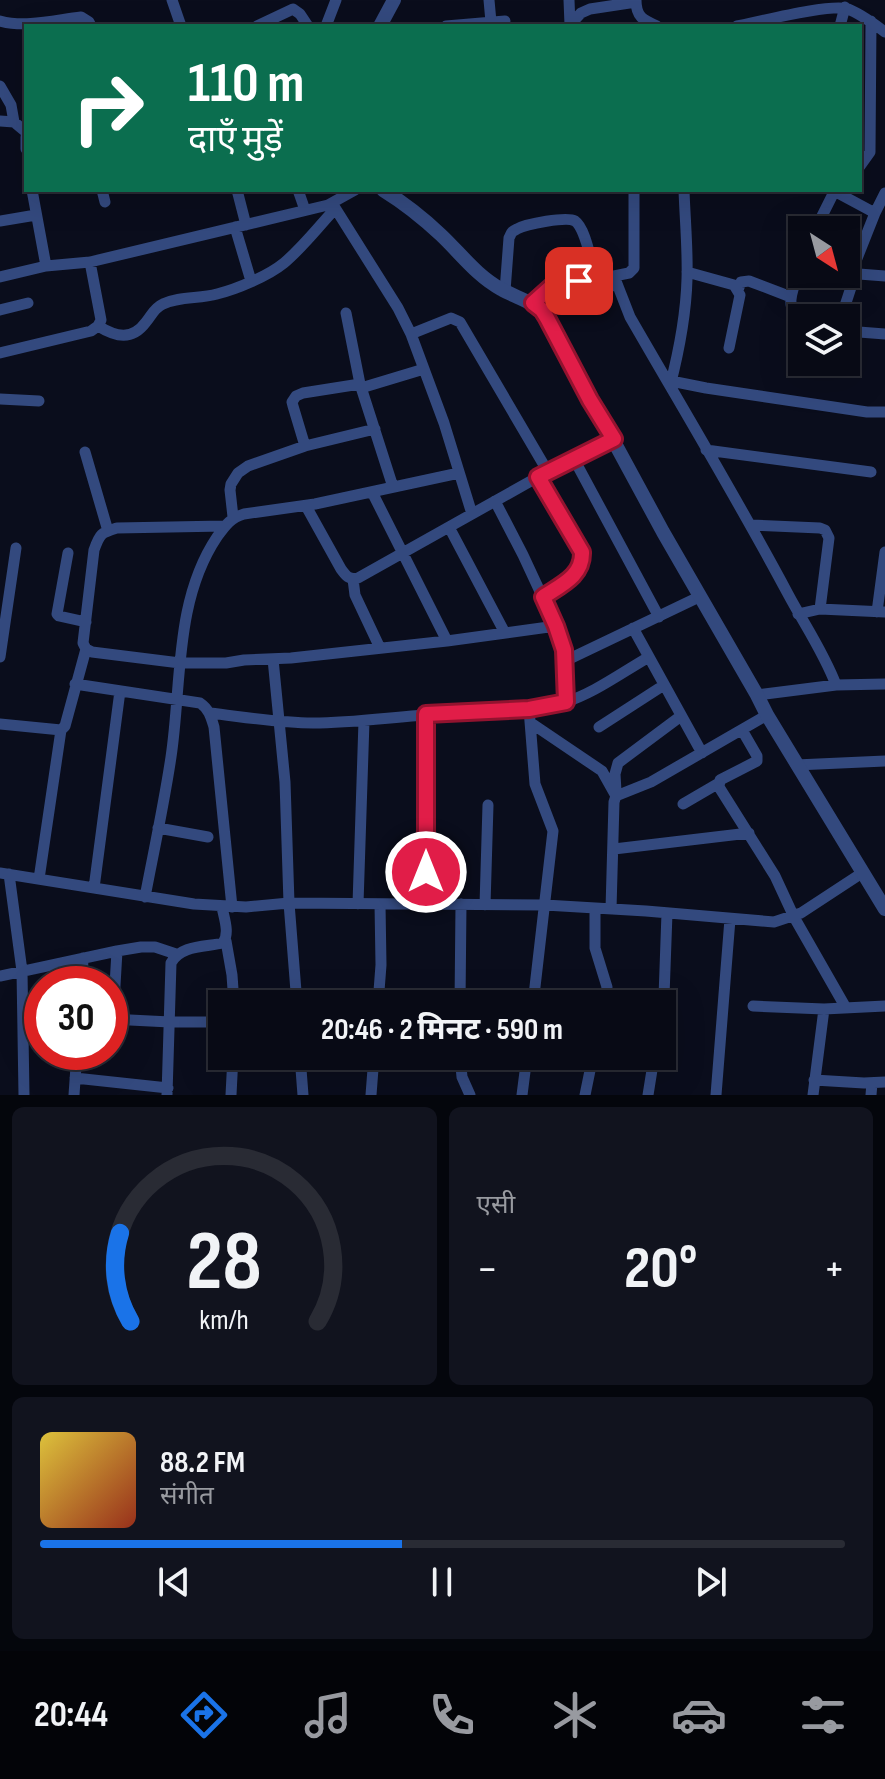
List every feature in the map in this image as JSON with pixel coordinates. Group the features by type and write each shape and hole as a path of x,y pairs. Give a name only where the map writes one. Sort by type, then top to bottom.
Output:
{"street":[{"path":"172,0 180,24"},
{"path":"327,24 336,0"},
{"path":"382,24 394,0"},
{"path":"489,0 491,22"},
{"path":"569,0 570,24"},
{"path":"571,24 581,13 590,9 636,1 642,23"},
{"path":"841,24 845,7"},
{"path":"747,24 824,8 845,7 885,32"},
{"path":"261,24 293,9 307,24"},
{"path":"0,21 24,24 81,17 90,24"},
{"path":"468,24 505,21"},
{"path":"862,163 870,152 871,21"},
{"path":"0,86 11,105 14,122 24,133"},
{"path":"870,112 885,111"},
{"path":"0,121 14,122"},
{"path":"32,192 46,266"},
{"path":"237,192 251,281"},
{"path":"299,192 305,210"},
{"path":"98,326 113,335 131,334 165,302 215,295 251,281 285,263 334,206 352,192"},
{"path":"386,192 412,209 471,267 505,291 542,310 767,715 885,909"},
{"path":"634,192 634,268 629,273 614,276 618,289 630,317 751,525 826,661 836,685"},
{"path":"670,384 680,348 685,309 684,192"},
{"path":"822,216 834,192"},
{"path":"838,192 875,213"},
{"path":"860,251 885,193"},
{"path":"0,277 46,266 90,262 305,210 334,206"},
{"path":"334,206 411,334 444,423 472,514"},
{"path":"0,221 36,215"},
{"path":"505,291 512,232 520,227 568,218 581,229 594,270 606,276 618,289"},
{"path":"0,353 91,331 98,326 101,320 90,262"},
{"path":"687,272 734,285 738,290 740,295 729,348"},
{"path":"860,273 885,276"},
{"path":"533,303 552,286 606,276"},
{"path":"738,290 741,282 749,281 791,297"},
{"path":"790,304 794,288"},
{"path":"0,310 28,303"},
{"path":"346,313 361,386 393,487"},
{"path":"411,334 451,318 460,322 543,474 582,552 582,563 577,574 543,597"},
{"path":"860,332 885,334"},
{"path":"305,446 292,402 296,396 361,386 424,369"},
{"path":"670,384 885,412"},
{"path":"0,399 39,401"},
{"path":"233,517 231,484 238,473 248,466 305,446 375,429"},
{"path":"306,506 341,569 353,579 543,474 614,439"},
{"path":"706,450 871,472"},
{"path":"85,452 108,531"},
{"path":"574,459 659,617"},
{"path":"145,897 171,755 185,623 200,566 224,526 233,517 306,506 459,473"},
{"path":"372,492 447,641"},
{"path":"495,501 556,626 564,650 566,702"},
{"path":"751,525 825,530 829,538 820,609"},
{"path":"224,526 117,528 99,536 94,550 83,643 86,649 180,663 226,663 447,641 556,626"},
{"path":"449,527 505,633"},
{"path":"0,657 4,603 16,548"},
{"path":"798,614 820,609 881,612 885,552"},
{"path":"68,553 57,614 86,622"},
{"path":"353,579 355,595 380,648"},
{"path":"565,661 701,596"},
{"path":"633,628 702,753"},
{"path":"39,879 61,730 65,726 86,649"},
{"path":"210,713 279,722 315,723 529,709 578,698 649,657"},
{"path":"273,659 285,782 296,990"},
{"path":"75,684 200,703 210,713 214,727 227,907 226,941 233,990"},
{"path":"757,695 836,685 885,684"},
{"path":"599,727 664,685"},
{"path":"94,888 120,691"},
{"path":"529,709 535,784 553,831 535,990"},
{"path":"426,714 426,904"},
{"path":"616,796 651,782 767,715"},
{"path":"611,909 615,774 618,763 681,716"},
{"path":"358,904 364,721"},
{"path":"531,723 602,771 616,796"},
{"path":"0,724 61,730"},
{"path":"683,804 757,761 742,730"},
{"path":"796,765 883,765"},
{"path":"719,783 775,876 794,917 846,1008"},
{"path":"485,905 488,805"},
{"path":"158,828 208,837"},
{"path":"614,849 749,833"},
{"path":"24,1095 22,971 4,873 145,897 227,907 289,903 545,905 774,922 794,917 862,873"},
{"path":"379,990 380,904"},
{"path":"460,990 461,904"},
{"path":"595,909 595,948 606,990"},
{"path":"664,990 667,913"},
{"path":"716,1095 730,919"},
{"path":"75,1078 167,1091 171,963 182,951 226,941"},
{"path":"0,976 117,951 155,947 176,954"},
{"path":"116,966 117,951"},
{"path":"83,958 83,966"},
{"path":"753,1006 824,1009 885,1006"},
{"path":"813,1095 824,1009"},
{"path":"128,1021 208,1022"},
{"path":"74,1095 76,1070"},
{"path":"231,1095 232,1070"},
{"path":"301,1070 303,1095"},
{"path":"371,1095 373,1070"},
{"path":"461,1070 470,1095"},
{"path":"522,1095 525,1070"},
{"path":"585,1095 590,1070"},
{"path":"648,1095 652,1070"},
{"path":"814,1080 871,1089 885,1082"}],"route":[{"path":"426,872 426,714 529,709 566,702 564,650 543,597 577,574 582,563 582,552 538,477 614,439 547,318 533,303 552,286 579,281"}]}
